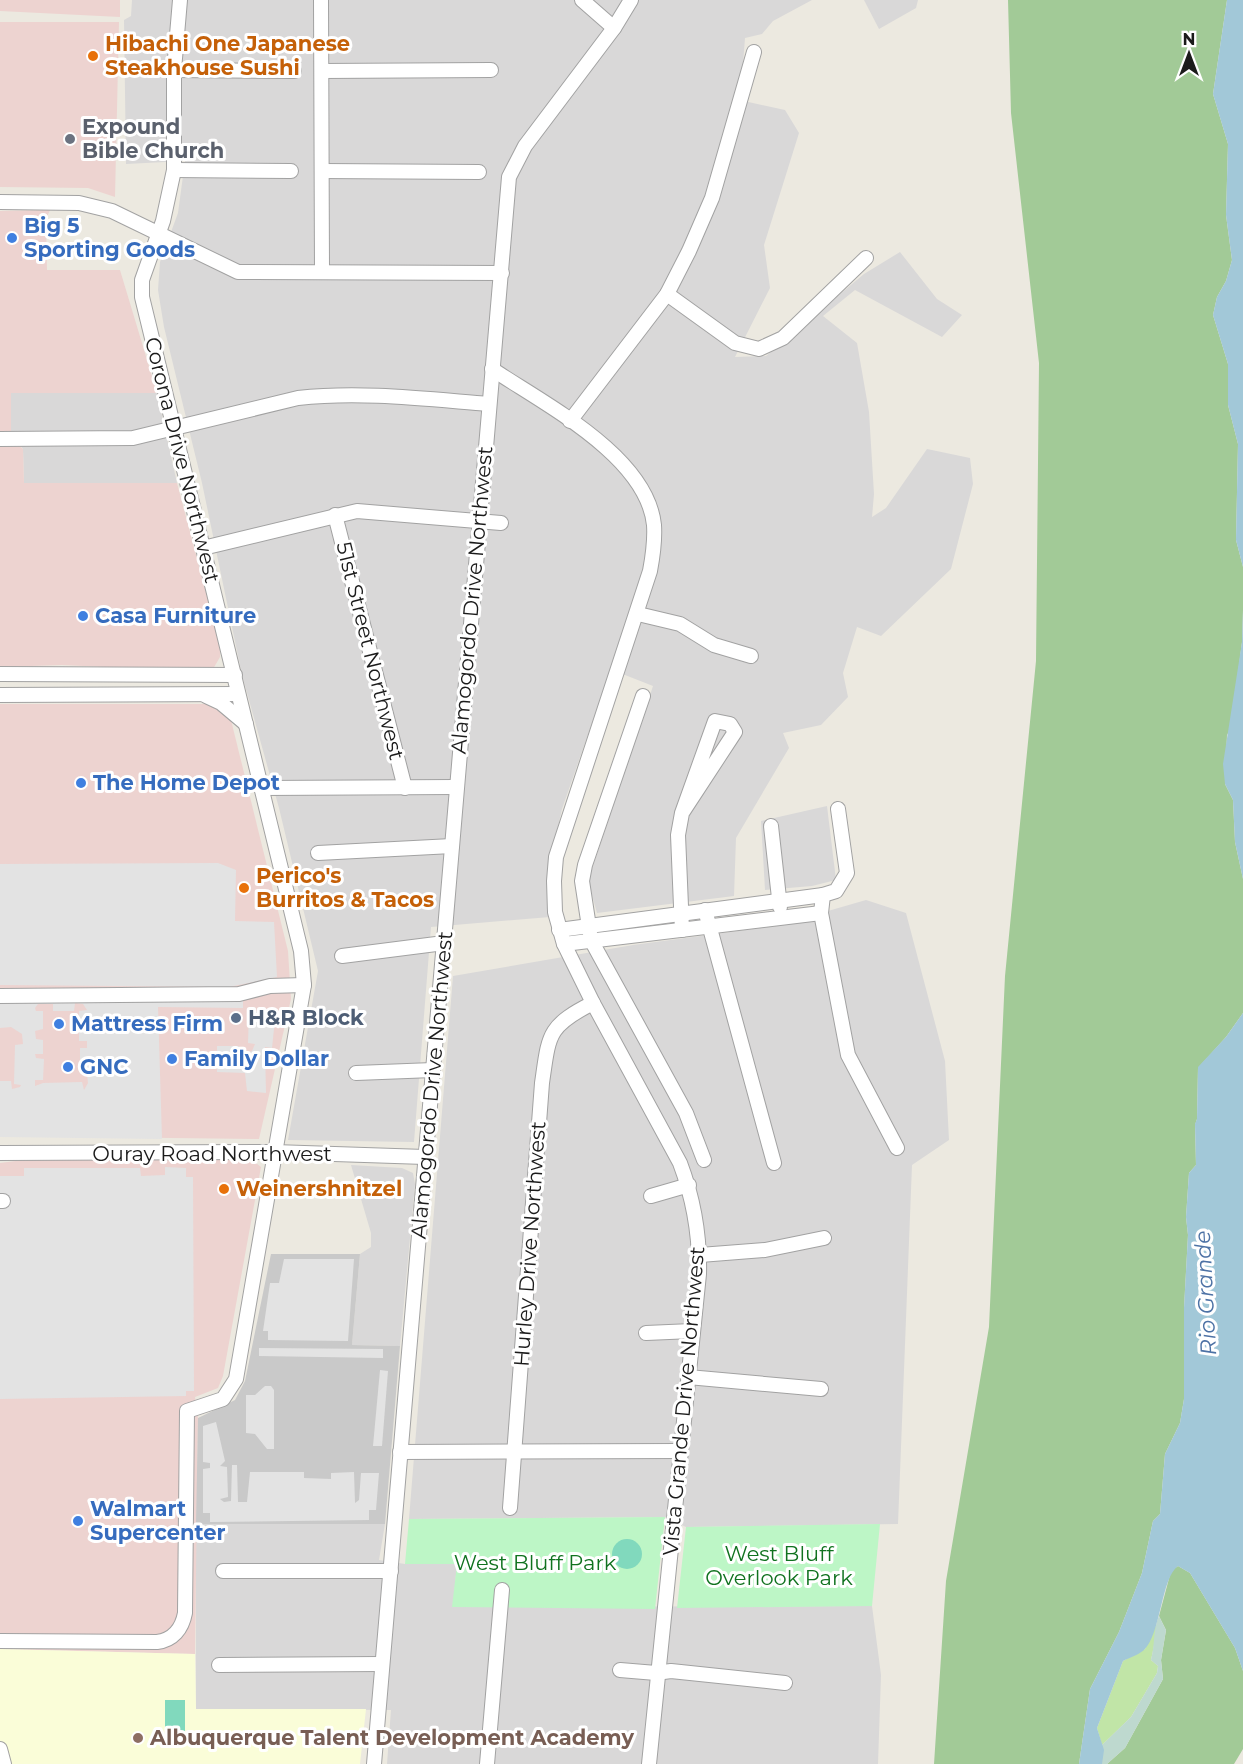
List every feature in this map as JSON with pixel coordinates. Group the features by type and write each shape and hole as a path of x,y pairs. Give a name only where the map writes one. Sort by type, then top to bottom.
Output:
{"street":[{"name":"Corona Drive Northwest","path":"0,1641 157,1642 178,1632 185,1613 187,1411 223,1399 236,1379 304,985 301,951 142,297 142,280 158,234 174,170 174,70 180,0"},
{"path":"321,0 322,272"},
{"path":"582,0 614,28 626,2"},
{"name":"Alamogordo Drive Northwest","path":"374,1764 509,177 516,160 614,28"},
{"path":"570,421 667,294 689,251 712,198 754,52"},
{"path":"174,70 294,71"},
{"path":"322,71 491,70"},
{"path":"174,170 291,171"},
{"path":"322,171 478,172"},
{"path":"0,201 79,203 112,211 238,272 502,273"},
{"path":"667,294 735,344 759,349 783,338 866,258"},
{"name":"Vista Grande Drive Northwest","path":"492,369 570,421 622,462 637,481 654,523 653,556 638,614 556,857 554,897 559,930 564,944 593,1003 680,1163 689,1185 698,1230 700,1255 656,1673 649,1764"},
{"path":"0,439 133,438 298,398 320,396 396,396 489,404"},
{"path":"203,548 357,511 501,523"},
{"name":"51st Street Northwest","path":"335,515 405,788"},
{"path":"638,614 680,624 714,645 751,656"},
{"path":"0,674 235,675"},
{"path":"140,676 140,693"},
{"path":"201,694 221,703 246,724"},
{"path":"0,695 238,694"},
{"path":"643,696 585,865 582,881 590,933 686,1113 704,1160"},
{"path":"682,813 735,732 730,724 715,721 682,813 677,846 682,930"},
{"path":"261,788 456,787"},
{"path":"564,944 590,933 680,914 823,895 836,891 847,873 838,810"},
{"path":"771,826 781,918"},
{"path":"318,853 452,846"},
{"path":"823,895 821,913 848,1055 897,1148"},
{"path":"705,910 774,1163"},
{"path":"559,930 590,933 682,930 821,913"},
{"path":"342,956 444,943"},
{"path":"0,996 239,994 270,986 304,985"},
{"name":"Hurley Drive Northwest","path":"510,1508 541,1095 549,1039 562,1020 593,1003"},
{"path":"356,1073 433,1070"},
{"name":"Ouray Road Northwest","path":"0,1153 274,1152 425,1157"},
{"path":"651,1196 689,1185"},
{"path":"700,1255 765,1250 824,1238"},
{"path":"646,1333 692,1331"},
{"path":"688,1377 821,1389"},
{"path":"400,1452 681,1451"},
{"path":"223,1571 391,1571"},
{"path":"487,1764 502,1590"},
{"path":"219,1665 382,1664"},
{"path":"620,1670 656,1673 671,1671 785,1683"},
{"path":"0,1749 4,1764"}],"shaded area":[{"path":"0,0 120,0 120,17 0,11"},
{"path":"132,0 812,0 773,21 762,34 745,38 743,64 735,99 785,110 799,133 764,245 770,288 735,357 766,356 864,274 900,252 937,299 962,315 942,337 855,290 823,316 857,343 869,412 874,494 872,517 886,508 927,449 970,458 973,484 951,569 881,636 857,627 843,673 848,697 821,725 783,733 789,748 736,838 734,896 597,913 588,881 653,686 625,675 609,674 562,809 547,876 550,917 431,927 414,1142 288,1140 318,971 279,808 242,675 202,483 164,327 158,290 160,262 178,213 185,161 126,164 124,20 131,16"},
{"path":"864,0 918,0 916,8 879,29"},
{"path":"1008,0 1227,0 1213,94 1228,144 1226,215 1232,260 1226,281 1217,297 1213,315 1228,364 1228,405 1238,444 1236,540 1243,567 1242,642 1231,728 1227,735 1225,784 1233,800 1235,842 1243,879 1243,1013 1226,1037 1198,1068 1195,1125 1196,1165 1189,1173 1186,1217 1188,1235 1184,1308 1184,1399 1180,1423 1165,1454 1160,1514 1153,1521 1142,1573 1119,1632 1090,1689 1079,1764 934,1764 946,1581 989,1327 1005,976 1036,661 1039,363 1011,113"},
{"path":"0,22 119,22 115,197 88,188 0,187"},
{"path":"50,210 46,219 47,270 120,270 157,393 11,393 11,432 0,432 0,211"},
{"path":"10,393 157,393 177,483 24,483 23,449 11,432"},
{"path":"0,445 20,446 23,449 24,483 177,483 220,645 220,657 213,669 62,665 0,667"},
{"path":"0,704 213,704 231,720 288,951 291,999 259,1139 0,1136"},
{"path":"827,806 836,880 812,886 765,890 761,821"},
{"path":"218,863 236,870 235,921 274,922 277,977 229,987 0,985 0,864"},
{"path":"866,900 906,913 945,1061 949,1140 912,1165 898,1524 686,1527 665,1517 409,1519 453,976 633,945 776,926"},
{"path":"243,999 243,1008 158,1007 162,1139 0,1137 0,1081 11,1081 12,1089 20,1087 21,1085 14,1084 15,1045 23,1044 22,1034 11,1027 0,1028 0,1000","holes":["75,1003 83,1004 87,1010 79,1011 79,1041 87,1041 87,1048 80,1048 80,1074 87,1074 88,1083 84,1090 82,1082 43,1083 35,1086 35,1080 43,1080 44,1059 36,1058 35,1054 43,1054 43,1040 36,1039 35,1031 43,1029 43,1011 36,1011 35,1008 38,1004 53,1004 53,1011 74,1011"]},
{"path":"257,1008 276,1010 272,1048 265,1047 266,1093 247,1091 245,1073 217,1072 217,1046 239,1046 240,1055 252,1051 255,1044 248,1043 249,1012 257,1011"},
{"path":"23,1160 252,1160 261,1167 223,1376 218,1388 195,1397 198,1418 195,1654 0,1649 0,1163"},
{"path":"351,1165 402,1168 413,1173 415,1184 400,1346 352,1345 360,1254 371,1247 371,1233"},
{"path":"165,1167 186,1168 186,1177 193,1177 194,1391 186,1391 186,1396 0,1399 0,1176 24,1176 24,1168 140,1168 141,1176 165,1175"},
{"path":"271,1254 360,1254 352,1345 400,1346 385,1524 196,1524 198,1418 235,1400 245,1381"},
{"path":"284,1259 354,1259 348,1341 268,1340 268,1331 263,1331 270,1283 279,1283"},
{"path":"259,1348 383,1349 383,1358 259,1356"},
{"path":"380,1370 388,1371 382,1446 373,1446"},
{"path":"265,1386 271,1386 274,1390 274,1449 267,1449 255,1434 246,1433 246,1395 255,1395"},
{"path":"216,1422 225,1461 220,1466 227,1467 228,1497 220,1499 224,1502 231,1501 232,1465 237,1465 238,1502 247,1502 250,1472 304,1472 304,1478 331,1479 331,1473 354,1472 355,1503 359,1500 361,1473 379,1473 376,1510 369,1510 369,1520 210,1522 210,1513 203,1513 203,1469 210,1468 210,1463 203,1462 203,1426"},
{"path":"196,1524 385,1524 379,1560 405,1564 457,1564 453,1607 872,1606 881,1675 878,1764 387,1764 391,1710 196,1709"},
{"path":"1178,1566 1190,1573 1235,1648 1243,1671 1243,1749 1234,1764 1107,1764 1125,1748 1163,1679 1161,1660 1166,1630 1159,1616 1171,1571"},
{"path":"1159,1616 1166,1630 1161,1660 1163,1679 1125,1748 1107,1764 1102,1764 1102,1745 1131,1717 1157,1673 1158,1666 1151,1660"},
{"path":"0,1649 195,1654 196,1709 366,1709 360,1764 0,1764"}],"green space":[{"name":"West Bluff Park","path":"665,1517 655,1609 452,1607 457,1564 405,1564 409,1519"},
{"name":"West Bluff Overlook Park","path":"880,1524 872,1606 677,1608 686,1527"},
{"path":"627,1539 638,1543 642,1554 638,1565 627,1569 616,1565 612,1554 616,1543"},
{"path":"1155,1624 1157,1632 1151,1660 1158,1666 1157,1673 1131,1717 1102,1745 1097,1728 1123,1661 1145,1649"},
{"path":"165,1700 185,1700 185,1737 165,1737"}],"water":[{"path":"1227,0 1243,0 1243,567 1236,540 1238,444 1228,405 1228,364 1213,315 1217,297 1226,281 1232,260 1226,215 1228,144 1213,94"},
{"path":"1243,610 1243,879 1235,842 1233,800 1225,784 1223,764 1242,642"},
{"name":"Rio Grande","path":"1243,1013 1243,1671 1235,1648 1190,1573 1178,1566 1172,1572 1168,1582 1150,1642 1142,1652 1123,1661 1097,1728 1104,1750 1102,1764 1079,1764 1090,1689 1119,1632 1142,1573 1153,1521 1160,1514 1165,1454 1180,1423 1184,1399 1184,1308 1188,1235 1186,1217 1189,1173 1196,1165 1195,1124 1198,1067 1226,1037"}],"place":[{"name":"Hibachi One Japanese Steakhouse Sushi","path":"93,56"},
{"name":"Expound Bible Church","path":"70,139"},
{"name":"Big 5 Sporting Goods","path":"12,238"},
{"name":"Casa Furniture","path":"83,616"},
{"name":"The Home Depot","path":"81,783"},
{"name":"Perico's Burritos & Tacos","path":"244,888"},
{"name":"H&R Block","path":"236,1018"},
{"name":"Mattress Firm","path":"59,1024"},
{"name":"Family Dollar","path":"172,1059"},
{"name":"GNC","path":"68,1067"},
{"name":"Weinershnitzel","path":"224,1189"},
{"name":"Walmart Supercenter","path":"78,1521"},
{"name":"Albuquerque Talent Development Academy","path":"138,1738"}]}
